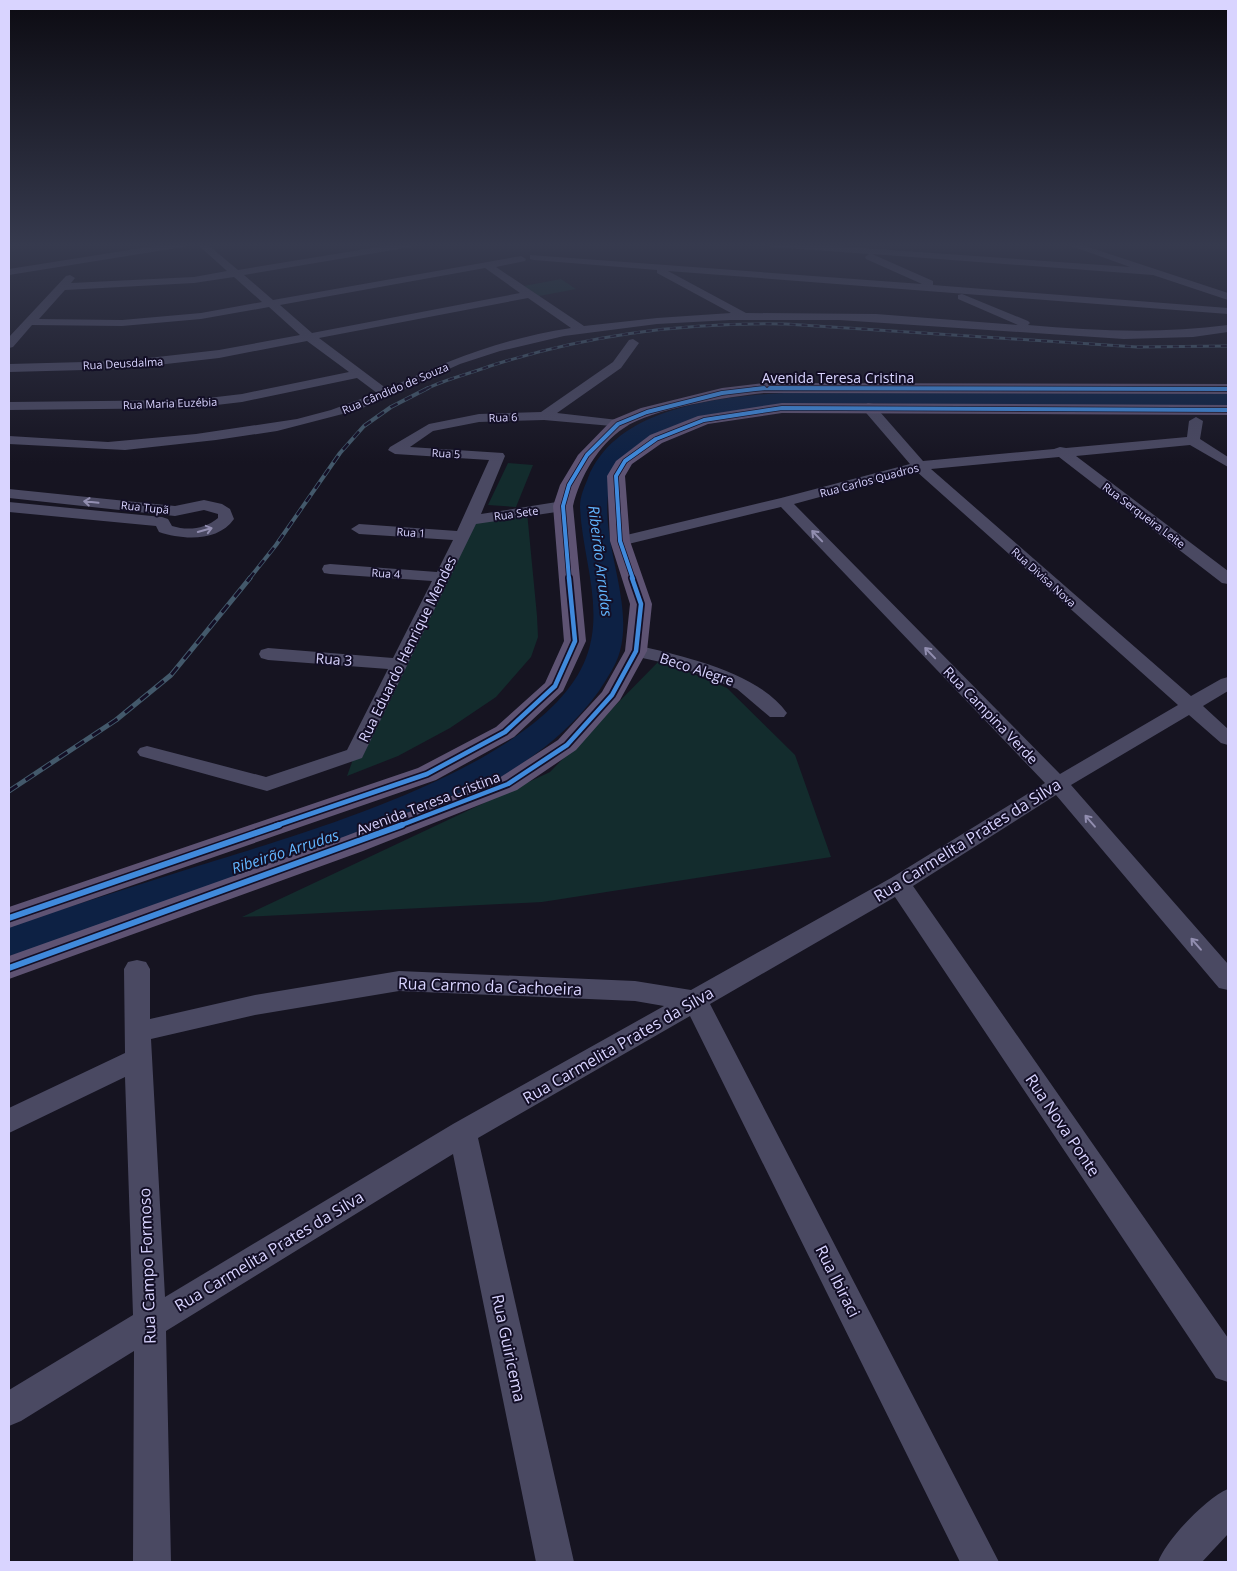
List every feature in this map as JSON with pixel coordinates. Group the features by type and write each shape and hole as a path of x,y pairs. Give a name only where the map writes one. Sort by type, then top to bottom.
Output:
{"main road":[{"name":"Avenida Teresa Cristina","path":"9,918 427,774 505,732 555,686 575,641 563,506 569,485 618,424 647,412 684,401 764,388 1228,389"},
{"path":"591,456 623,460 656,439 704,420 782,408 1228,410"},
{"name":"Avenida Teresa Cristina","path":"9,968 353,844 508,784 567,744 612,694 636,651 641,604 620,541 616,476 623,460"}],"street":[{"path":"9,344 34,317"},
{"path":"30,322 122,323 188,317"},
{"path":"287,317 386,394"},
{"name":"Rua Deusdalma","path":"9,368 122,365 168,361 219,354 411,317"},
{"path":"564,317 582,330"},
{"name":"Rua Cândido de Souza","path":"9,440 111,446 189,440 265,430 337,413 386,394 436,370 476,354 533,339 582,330 717,317"},
{"name":"Rua Cândido de Souza","path":"864,317 950,322 1042,331 1135,335 1209,332 1228,329"},
{"path":"1010,317 1042,331"},
{"path":"544,416 617,365 633,343"},
{"name":"Rua Maria Euzébia","path":"9,406 218,402 360,374"},
{"name":"Rua Divisa Nova","path":"868,407 919,466 1228,739"},
{"name":"Rua 6","path":"395,450 428,428 479,418 544,416 618,424"},
{"path":"1196,421 1193,440 1228,463"},
{"name":"Rua Carlos Quadros","path":"620,541 784,502 919,466 1060,451 1193,440"},
{"name":"Rua 5","path":"395,450 498,456"},
{"name":"Rua Serqueira Leite","path":"1060,451 1228,579"},
{"name":"Rua Eduardo Henrique Mendes","path":"147,752 267,784 355,754 443,577 498,456"},
{"name":"Rua Tupã","path":"9,493 175,511 204,505 217,507 225,512 226,519 212,528 190,534 170,531 165,528 162,522 9,507"},
{"name":"Rua Campina Verde","path":"784,502 1058,784 1228,981"},
{"name":"Rua Sete","path":"466,528 563,506"},
{"name":"Rua 1","path":"359,529 466,528"},
{"name":"Rua 4","path":"330,569 443,577"},
{"name":"Beco Alegre","path":"636,651 680,661 744,685 777,713"},
{"name":"Rua 3","path":"268,654 400,664"},
{"name":"Rua Carmelita Prates da Silva","path":"9,1409 463,1133 899,884 1058,784 1228,683"},
{"name":"Rua Nova Ponte","path":"899,884 1228,1366"},
{"name":"Rua Campo Formoso","path":"137,969 138,1046 150,1323 152,1562"},
{"name":"Rua Carmo da Cachoeira","path":"9,1122 138,1046 254,1005 399,981 635,991 696,1001"},
{"name":"Rua Ibiraci","path":"696,1001 980,1562"},
{"name":"Rua Guiricema","path":"463,1133 555,1562"},
{"path":"1177,1562 1228,1507"}],"green space":[{"path":"508,463 533,465 516,507 488,505"},
{"path":"527,512 538,637 531,657 496,697 450,728 398,756 347,776 355,754 470,520"},
{"path":"660,660 727,688 795,755 831,857 542,902 242,917 550,772"}],"waterway":[{"name":"Ribeirão Arrudas","path":"9,941 332,836 411,807 449,790 485,770 521,748 554,722 583,690 601,661 609,628 609,611 594,520 594,495 605,465 627,441 655,425 689,413 726,406 797,399 1228,400"}],"railway":[{"path":"427,389 490,366 563,346 636,333 710,325 786,324 1137,347 1228,346"},
{"path":"249,579 276,545 340,453 364,426 391,407 427,389"},
{"path":"9,791 116,720 171,675 250,578"}],"cycle path":[{"path":"9,918 427,774 505,732 555,686 575,641 563,506 569,485 587,455 618,424 647,412 722,393 764,388 1228,389"},
{"path":"9,968 353,844 508,784 567,745 612,695 636,651 641,604 620,541 616,476 625,461 656,439 704,420 782,408 1228,410"}]}
